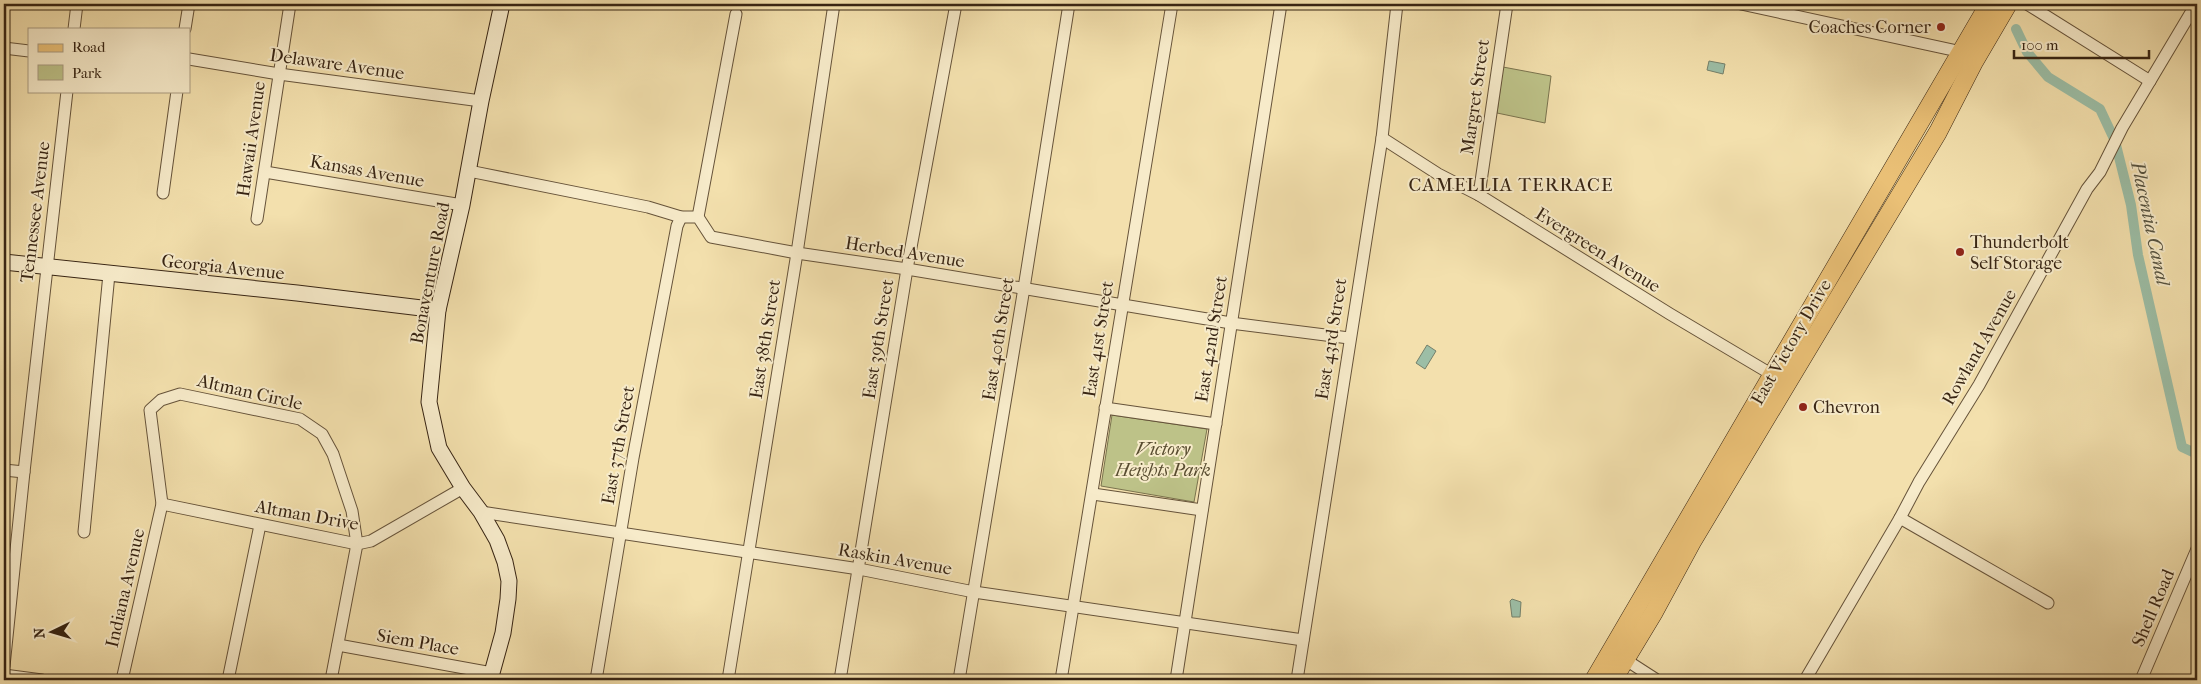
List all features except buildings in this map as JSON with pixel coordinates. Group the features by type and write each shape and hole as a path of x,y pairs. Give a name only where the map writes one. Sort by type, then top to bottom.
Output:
{"main road":[{"name":"East Victory Drive","path":"1613,680 1626,660 1686,536 1772,374 1990,4"},
{"name":"East Victory Drive","path":"1594,680 1834,304 1943,123 1974,62 2008,4"},
{"path":"1943,123 1943,105 1967,62 1967,56 1962,52"},
{"path":"1819,294 1834,304"}],"street":[{"path":"74,28 77,4"},
{"path":"185,28 188,4"},
{"name":"Hawaii Avenue","path":"257,219 290,4"},
{"name":"Bonaventure Road","path":"491,677 503,633 508,599 505,562 497,540 481,512 463,488 439,448 428,402 438,310 462,205 481,101 502,4"},
{"name":"East 38th Street","path":"728,680 797,253 834,4"},
{"name":"East 39th Street","path":"840,680 907,269 956,4"},
{"name":"East 40th Street","path":"959,680 1024,288 1068,4"},
{"name":"East 41st Street","path":"1061,680 1172,4"},
{"name":"East 42nd Street","path":"1176,680 1281,4"},
{"name":"East 43rd Street","path":"1297,680 1349,338 1382,138 1398,4"},
{"name":"Margret Street","path":"1478,195 1507,4"},
{"path":"1741,4 1962,52"},
{"path":"2027,4 2150,80"},
{"name":"Rowland Avenue","path":"1805,680 1919,482 1979,385 2087,189 2100,172 2122,128 2196,4"},
{"path":"469,171 648,207 682,217 698,217 736,14"},
{"path":"4,48 28,51"},
{"name":"Delaware Avenue","path":"190,59 279,74 481,101"},
{"name":"Tennessee Avenue","path":"4,666 46,267 67,92"},
{"path":"163,193 177,92"},
{"name":"Evergreen Avenue","path":"1382,138 1438,174 1478,195 1670,314 1772,374"},
{"name":"Kansas Avenue","path":"265,172 462,205"},
{"name":"East 37th Street","path":"596,680 620,534 677,226 682,217"},
{"name":"Herbed Avenue","path":"698,217 711,237 797,253 907,269 1231,323 1349,338"},
{"name":"Georgia Avenue","path":"4,262 438,310"},
{"path":"84,532 110,274"},
{"name":"Altman Circle","path":"162,504 150,410 160,400 180,394 273,412 300,419 322,434 333,454 344,485 352,511 357,544"},
{"path":"1105,408 1216,424"},
{"path":"4,470 24,472"},
{"name":"Altman Drive","path":"162,504 357,544 371,542 463,488"},
{"path":"1092,494 1202,510"},
{"name":"Indiana Avenue","path":"122,680 162,504"},
{"name":"Raskin Avenue","path":"481,512 859,568 974,592 1303,640"},
{"path":"1900,518 2048,603"},
{"path":"228,680 260,525"},
{"path":"331,680 357,544"},
{"name":"Shell Road","path":"2141,680 2197,550"},
{"name":"Siem Place","path":"338,645 491,677"},
{"path":"1626,660 1657,680"},
{"path":"4,675 42,680"}],"green space":[{"path":"1503,67 1551,76 1545,123 1497,113"},
{"name":"Victory Heights Park","path":"1112,415 1207,429 1194,502 1101,486"}],"shaded area":[{"path":"1709,61 1725,64 1723,74 1707,70"},
{"path":"1427,345 1436,351 1425,369 1416,363"},
{"path":"1512,599 1521,602 1520,617 1512,617 1510,601"}],"waterway":[{"name":"Placentia Canal","path":"2016,29 2027,52 2048,77 2100,109 2115,141 2131,205 2138,255 2182,447 2197,454"}],"place":[{"name":"Coaches Corner","path":"1941,27"},
{"name":"Thunderbolt Self Storage","path":"1960,252"},
{"name":"Chevron","path":"1803,407"}],"district":[{"name":"CAMELLIA TERRACE","path":"1511,184"}]}
